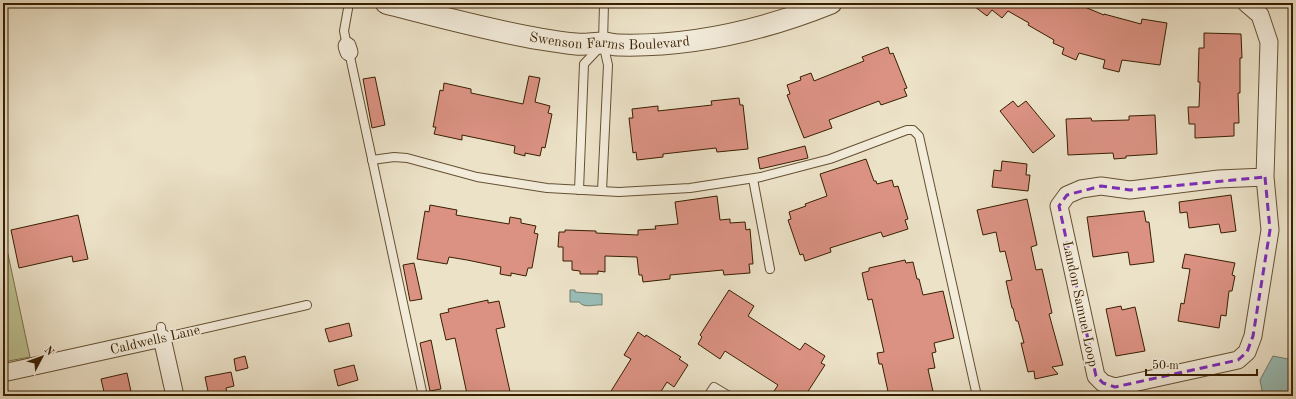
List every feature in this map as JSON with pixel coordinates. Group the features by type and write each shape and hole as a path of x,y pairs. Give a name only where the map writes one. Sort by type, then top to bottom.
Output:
{"street":[{"name":"Swenson Farms Boulevard","path":"386,3 471,25 540,40 577,44 603,43 618,45 659,44 715,38 758,28 798,16 831,3"},
{"name":"Landon Samuel Loop","path":"1246,3 1260,15 1269,42 1265,177 1270,230 1253,336 1247,352 1238,360 1115,387 1103,383 1096,376 1059,206 1067,195 1080,189 1101,186 1130,190 1219,178 1265,177"},
{"name":"Caldwells Lane","path":"3,373 161,333"},
{"path":"161,333 175,396"}],"lane":[{"path":"349,3 344,32 423,396"},
{"path":"602,191 608,65 603,43 604,3"},
{"path":"579,190 584,64 603,43"},
{"path":"372,160 394,157 407,158 476,177 547,188 619,192 690,188 753,179 830,159 907,130 913,130 919,136 977,396"},
{"path":"753,179 770,269"},
{"name":"Caldwells Lane","path":"161,333 306,305"},
{"path":"708,396 714,387 729,396"}],"highlighted area":[{"path":"1265,177 1270,230 1253,336 1247,352 1238,360 1115,387 1103,383 1096,376 1059,206 1067,195 1101,186 1130,190"}],"green space":[{"path":"3,231 30,357 3,362"}],"water":[{"path":"570,290 575,290 575,292 602,294 602,305 587,306 579,302 570,302"},
{"path":"1273,356 1293,360 1293,396 1263,396 1260,380"}],"building":[{"path":"970,3 1075,3 1104,15 1141,24 1142,19 1167,23 1160,65 1122,60 1119,72 1103,68 1105,60 1079,53 1076,60 1062,54 1064,48 1053,43 1054,40 1008,11 1002,18 992,10 987,16"},
{"path":"1204,33 1241,34 1242,58 1240,58 1240,93 1238,93 1239,123 1234,123 1234,136 1195,138 1195,124 1189,124 1188,107 1199,107 1199,48 1204,48"},
{"path":"888,47 890,54 893,53 907,88 904,89 907,96 881,105 879,101 829,120 832,128 804,138 787,95 790,94 787,85 801,80 800,77 811,73 814,81 864,61 862,57"},
{"path":"529,76 540,78 535,102 550,106 548,113 552,114 545,148 542,147 540,156 525,153 525,156 514,153 515,146 462,135 462,140 434,134 436,127 433,127 440,90 443,91 444,83 471,89 471,93 523,104"},
{"path":"375,77 385,125 372,128 363,79"},
{"path":"739,98 740,105 743,105 748,149 717,152 716,148 663,154 663,157 637,160 636,152 633,153 629,118 633,118 632,109 658,106 658,111 712,105 711,101"},
{"path":"1013,101 1018,107 1026,101 1055,136 1033,153 1000,111"},
{"path":"1155,115 1157,154 1126,156 1126,158 1114,159 1113,153 1068,155 1066,119 1091,118 1092,121 1129,120 1129,116"},
{"path":"805,146 808,158 760,169 758,158"},
{"path":"866,159 874,181 876,181 877,184 892,180 894,187 898,186 908,219 905,220 908,229 883,237 881,232 830,248 831,252 805,261 803,254 800,255 788,220 791,219 789,212 827,196 820,174"},
{"path":"1002,161 1027,164 1026,175 1030,175 1028,191 992,187 994,170 1001,171"},
{"path":"1231,195 1236,231 1221,233 1219,224 1189,228 1187,212 1180,213 1179,202"},
{"path":"717,196 720,220 730,219 730,223 745,222 746,230 750,229 753,264 749,264 750,273 724,275 723,270 670,275 670,279 643,282 642,275 639,275 637,257 605,256 605,272 598,271 598,274 580,274 580,271 572,270 572,261 563,261 563,247 558,247 559,232 565,232 565,230 596,231 596,233 638,235 638,230 656,229 655,226 678,224 675,202"},
{"path":"1027,199 1037,245 1031,247 1036,270 1042,269 1052,313 1049,314 1063,365 1052,367 1058,374 1035,379 1034,371 1028,372 1021,343 1024,343 1018,321 1016,321 1012,308 1006,281 1012,280 1005,251 1000,252 996,232 983,235 977,210"},
{"path":"430,205 457,210 456,215 509,224 510,217 521,219 521,223 536,226 534,233 538,234 532,268 528,268 526,276 511,273 511,276 500,274 501,267 467,260 449,257 447,264 417,259 425,211 429,212"},
{"path":"1144,211 1146,222 1149,222 1154,262 1130,265 1128,252 1093,257 1087,217"},
{"path":"78,215 88,259 73,262 72,256 19,268 11,230"},
{"path":"1185,254 1235,263 1232,275 1235,276 1232,291 1229,291 1226,316 1221,315 1219,328 1178,321 1181,303 1184,304 1190,269 1182,268"},
{"path":"905,260 906,263 913,262 923,295 943,291 954,338 934,343 936,352 932,353 935,368 928,369 934,396 889,396 882,364 879,364 877,353 884,352 872,299 868,300 862,273 869,271 869,268"},
{"path":"414,263 422,299 410,301 403,265"},
{"path":"729,290 754,306 748,316 800,350 805,343 825,356 821,363 825,365 805,396 771,396 778,385 725,351 720,359 698,344 702,337 700,335"},
{"path":"488,300 488,303 499,301 505,327 496,329 511,396 471,396 470,393 467,394 455,338 446,340 440,314 449,312 448,309"},
{"path":"1121,306 1122,310 1135,307 1145,351 1116,356 1106,309"},
{"path":"349,323 352,336 329,342 325,329"},
{"path":"638,332 645,337 646,335 681,357 679,359 688,365 674,387 667,382 658,396 608,396 631,359 624,355"},
{"path":"431,340 441,389 430,391 420,343"},
{"path":"245,356 248,368 236,371 234,359"},
{"path":"354,365 358,380 338,386 334,370"},
{"path":"231,372 234,386 226,388 227,394 225,394 225,396 209,396 205,377"},
{"path":"127,373 132,396 105,396 101,379"}]}
